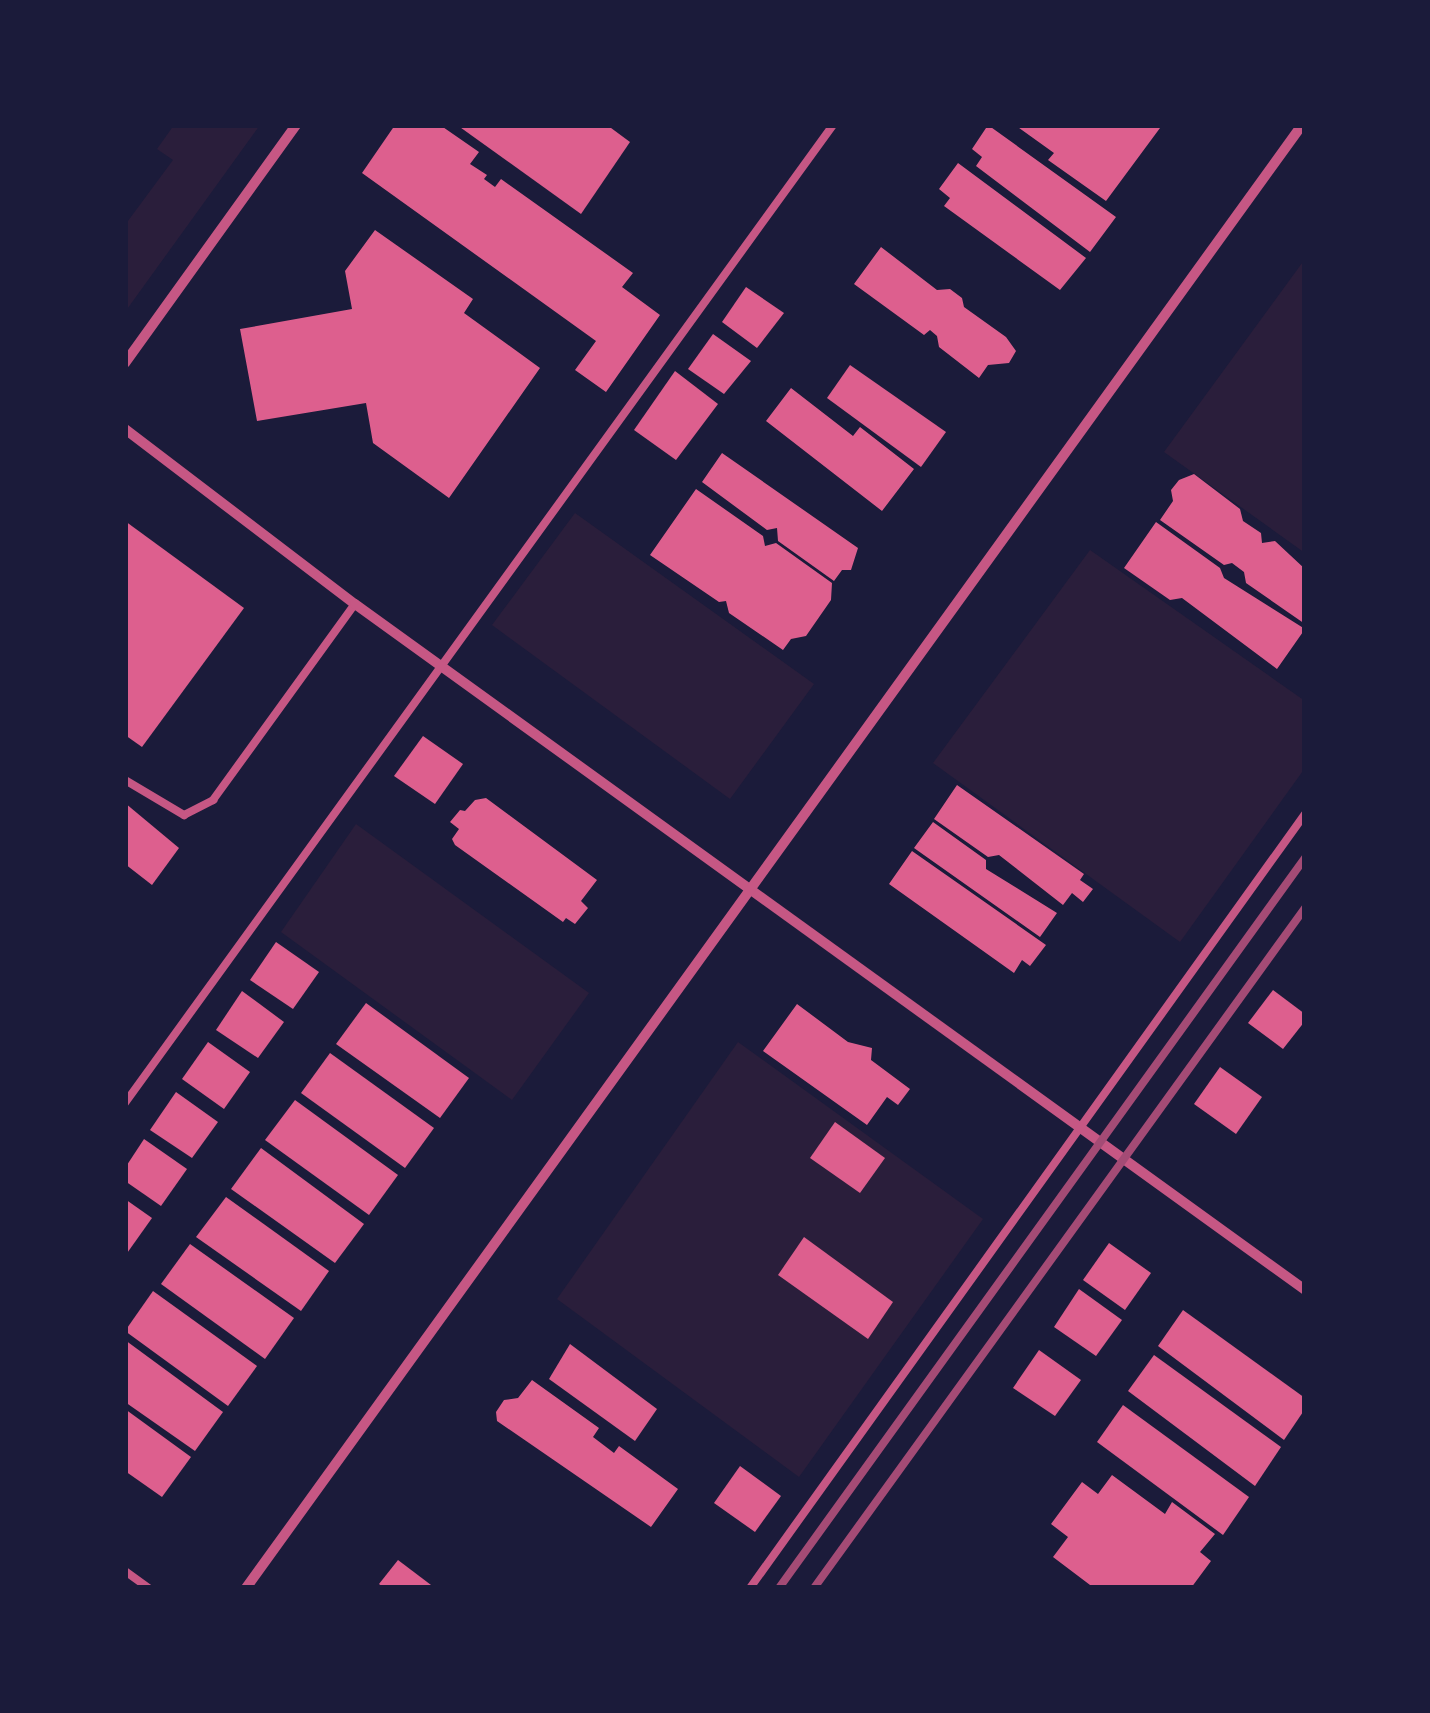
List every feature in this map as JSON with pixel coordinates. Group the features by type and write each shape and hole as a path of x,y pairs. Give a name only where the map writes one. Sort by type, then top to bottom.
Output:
{"street":[{"path":"125,363 296,125"},
{"path":"246,1588 1302,125"},
{"path":"125,429 355,604 1305,1290"}],"lane":[{"path":"125,1103 833,125"},
{"path":"125,780 184,814 212,800 355,604"},
{"path":"750,1588 1305,814"},
{"path":"125,1571 148,1588"}],"shaded area":[{"path":"174,125 260,125 125,312 125,225 173,160 157,149"},
{"path":"1305,259 1305,553 1164,452"},
{"path":"575,513 814,684 730,799 492,625"},
{"path":"1090,550 1305,701 1305,768 1180,942 933,763"},
{"path":"356,824 589,993 512,1100 281,932"},
{"path":"738,1042 983,1219 799,1477 557,1299"}],"building":[{"path":"395,125 440,125 479,152 470,164 487,175 484,179 495,187 501,179 633,273 622,287 660,315 606,392 575,370 596,341 362,173"},
{"path":"457,125 607,125 630,142 581,214"},
{"path":"988,125 1116,217 1090,252 976,166 982,157 972,149"},
{"path":"1015,125 1160,128 1106,201 1048,160 1054,153"},
{"path":"958,163 1086,258 1060,290 944,206 950,198 939,189"},
{"path":"375,230 473,299 464,313 540,368 449,498 373,443 366,403 257,421 240,329 352,309 345,271"},
{"path":"881,247 937,290 950,289 962,298 964,307 1006,337 1016,351 1009,363 988,365 979,378 939,347 937,336 930,330 924,335 854,284"},
{"path":"746,287 784,313 757,348 722,322"},
{"path":"713,334 751,361 724,394 688,369"},
{"path":"850,365 946,432 921,467 827,398"},
{"path":"675,371 718,404 676,460 634,430"},
{"path":"791,388 853,436 860,427 914,469 882,511 766,421"},
{"path":"722,453 858,548 851,570 842,570 834,581 778,541 777,528 767,530 702,482"},
{"path":"1194,474 1240,509 1243,521 1261,533 1262,543 1275,541 1305,569 1305,624 1246,583 1244,572 1232,563 1224,565 1160,520 1173,501 1171,490 1179,480"},
{"path":"696,489 763,536 765,546 776,543 832,583 831,600 806,636 791,639 783,650 729,613 726,601 719,602 650,555"},
{"path":"125,521 244,608 142,747 125,735"},
{"path":"1156,522 1220,568 1224,578 1305,629 1277,669 1182,598 1170,600 1124,568"},
{"path":"423,736 463,764 435,804 394,776"},
{"path":"957,785 1084,874 1080,880 1093,889 1083,902 1072,893 1063,905 999,855 988,857 934,819"},
{"path":"486,798 597,880 581,901 588,908 575,924 566,918 563,922 455,845 452,839 459,829 450,822 475,800"},
{"path":"125,803 179,848 152,885 125,864"},
{"path":"933,822 986,860 986,869 1057,913 1040,937 914,848"},
{"path":"912,851 1046,945 1030,966 1022,960 1014,973 889,884"},
{"path":"276,942 319,972 293,1009 250,980"},
{"path":"1273,990 1305,1014 1305,1021 1283,1049 1248,1023"},
{"path":"242,991 284,1022 258,1058 216,1030"},
{"path":"366,1003 469,1078 440,1118 336,1044"},
{"path":"797,1004 848,1042 872,1048 871,1060 910,1089 898,1105 887,1097 867,1125 763,1051"},
{"path":"208,1042 250,1072 224,1109 182,1079"},
{"path":"330,1053 434,1128 405,1168 301,1093"},
{"path":"1220,1067 1262,1097 1236,1134 1194,1104"},
{"path":"176,1092 218,1122 192,1158 150,1130"},
{"path":"295,1100 398,1175 369,1215 265,1140"},
{"path":"835,1122 885,1158 860,1193 810,1158"},
{"path":"144,1139 187,1169 161,1206 125,1181 125,1168"},
{"path":"261,1148 364,1224 335,1263 231,1189"},
{"path":"226,1197 329,1271 301,1311 196,1237"},
{"path":"125,1199 152,1218 125,1256"},
{"path":"804,1237 893,1302 868,1339 778,1275"},
{"path":"1109,1243 1151,1273 1125,1310 1083,1280"},
{"path":"190,1244 294,1318 265,1359 161,1284"},
{"path":"1079,1289 1122,1320 1096,1356 1054,1327"},
{"path":"153,1291 257,1366 228,1406 125,1331"},
{"path":"1183,1310 1305,1398 1305,1409 1284,1440 1158,1346"},
{"path":"125,1340 223,1412 195,1451 125,1402"},
{"path":"570,1344 657,1409 635,1441 549,1379"},
{"path":"1039,1350 1081,1380 1055,1416 1013,1388"},
{"path":"1154,1355 1281,1447 1255,1486 1128,1391"},
{"path":"532,1380 599,1428 593,1437 614,1453 619,1446 678,1489 651,1527 497,1421 496,1412 504,1400 518,1398"},
{"path":"1123,1405 1249,1497 1223,1535 1097,1442"},
{"path":"125,1409 191,1457 162,1497 125,1471"},
{"path":"740,1466 781,1496 755,1532 714,1503"},
{"path":"1112,1475 1165,1514 1172,1502 1215,1534 1200,1552 1211,1561 1191,1588 1094,1588 1053,1557 1068,1537 1051,1524 1082,1482 1098,1494"},
{"path":"398,1560 435,1588 384,1588 379,1584"}],"railway":[{"path":"779,1588 1305,858"},
{"path":"814,1588 1305,908"}]}
